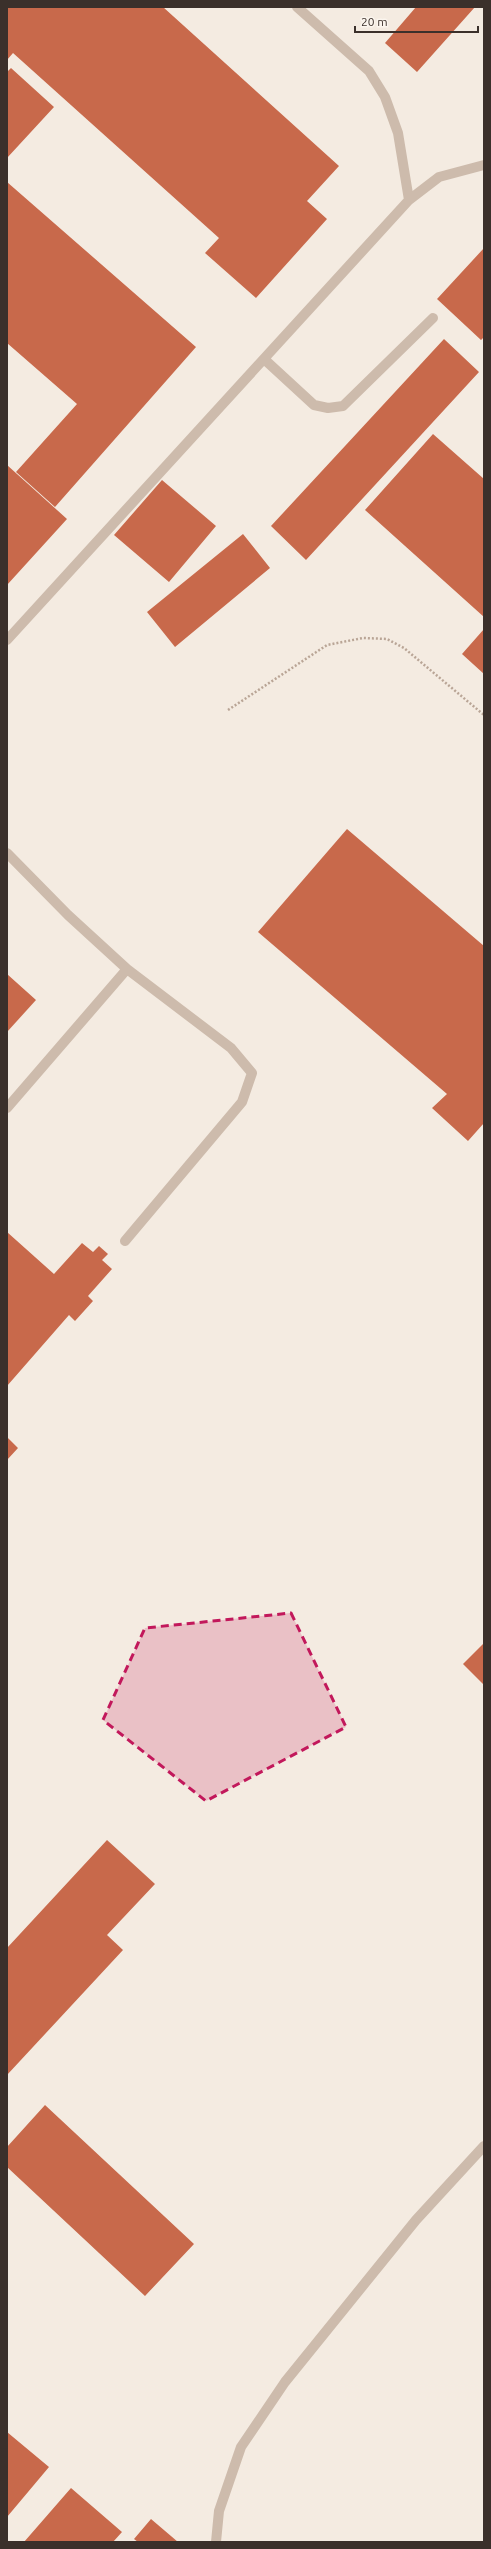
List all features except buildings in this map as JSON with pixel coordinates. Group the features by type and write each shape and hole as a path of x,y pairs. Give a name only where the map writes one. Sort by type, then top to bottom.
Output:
{"street":[{"path":"298,7 370,72 385,97 398,133 410,200"},
{"path":"7,640 410,200 439,176 484,165"},
{"path":"264,359 314,405 328,408 343,406 433,318"},
{"path":"7,853 68,915 127,969 231,1048 252,1073 242,1102 125,1240"},
{"path":"7,1108 127,969"},
{"path":"216,2542 219,2510 241,2447 284,2382 416,2220 484,2146"}],"path":[{"path":"228,710 327,645 363,638 387,639 404,648 484,715"}],"highlighted area":[{"path":"291,1613 346,1727 206,1801 103,1720 145,1628"}]}
